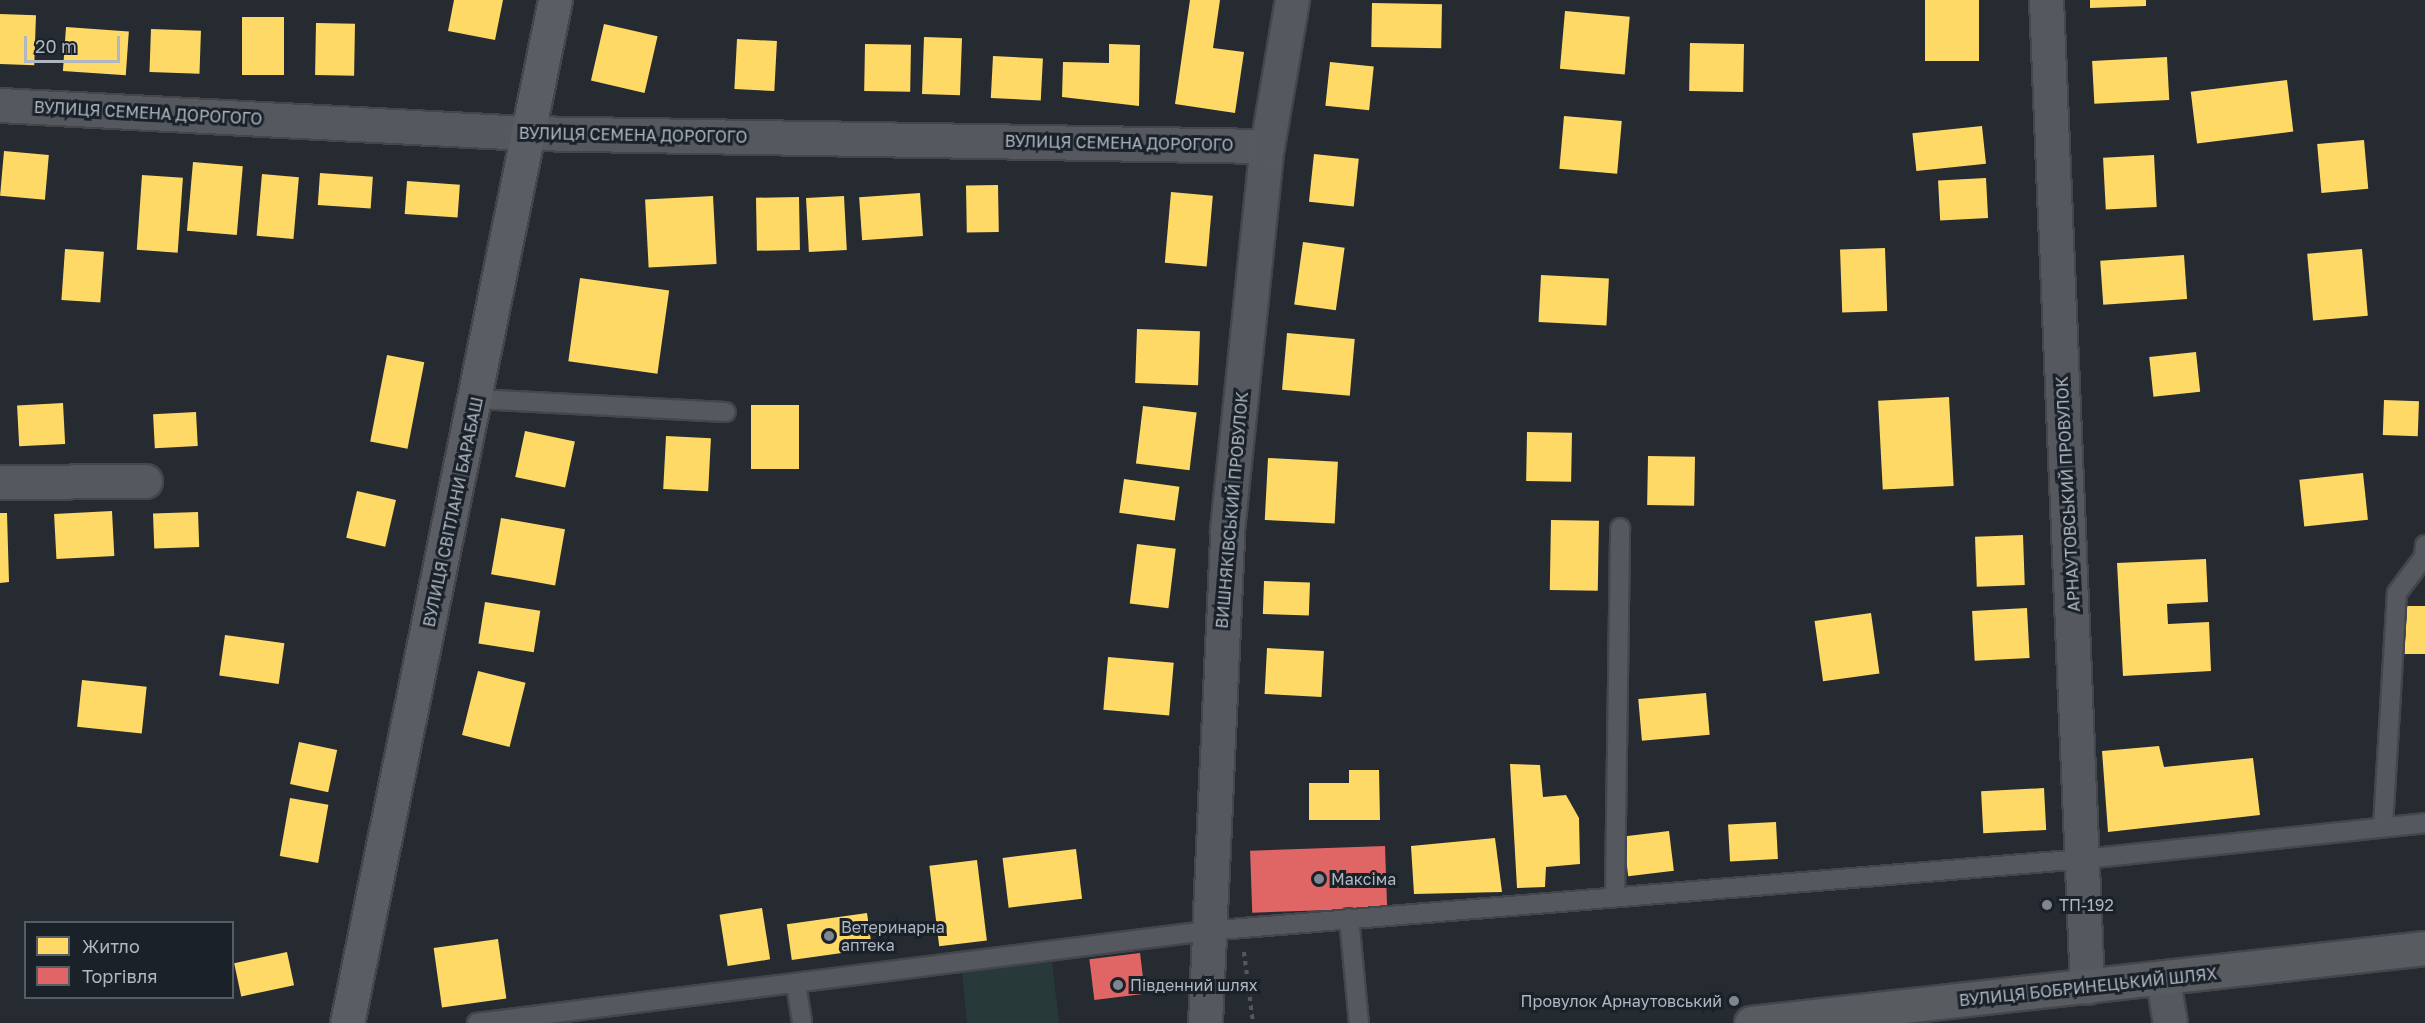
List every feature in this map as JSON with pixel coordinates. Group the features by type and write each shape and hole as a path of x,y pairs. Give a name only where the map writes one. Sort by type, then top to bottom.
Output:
{"main road":[{"name":"ВУЛИЦЯ БОБРИНЕЦЬКИЙ ШЛЯХ","path":"1751,1023 2163,980 2425,948"}],"street":[{"name":"ВУЛИЦЯ СВІТЛАНИ БАРАБАШ","path":"347,1023 476,399 526,133 555,0"},
{"name":"ВИШНЯКІВСЬКИЙ ПРОВУЛОК","path":"1205,1023 1206,931 1227,530 1267,146 1292,0"},
{"name":"АРНАУТОВСЬКИЙ ПРОВУЛОК","path":"2046,0 2084,859 2087,987"},
{"name":"ВУЛИЦЯ СЕМЕНА ДОРОГОГО","path":"0,105 526,133 1267,146"},
{"path":"0,482 145,481"},
{"path":"2163,980 2170,1023"}],"lane":[{"path":"476,399 726,412"},
{"path":"1615,895 1620,528"},
{"path":"2383,827 2397,593 2425,553"},
{"path":"477,1023 1206,931 1615,895 2084,859 2425,823"},
{"path":"1349,918 1359,1023"},
{"path":"796,984 802,1023"}],"path":[{"path":"1241,928 1253,1023"}],"shaded area":[{"path":"1052,962 1059,1023 967,1023 962,972"}],"building: Житло":[{"path":"454,0 503,0 495,40 448,31"},
{"path":"1190,0 1220,0 1213,48 1244,52 1235,113 1175,104"},
{"path":"1925,0 1979,0 1979,61 1925,61"},
{"path":"2090,0 2146,0 2146,6 2090,8"},
{"path":"1372,3 1442,4 1441,48 1371,47"},
{"path":"1565,11 1630,17 1625,74 1560,69"},
{"path":"0,14 36,15 34,65 0,64"},
{"path":"242,17 284,17 284,75 242,75"},
{"path":"316,23 355,24 354,76 315,75"},
{"path":"604,24 658,36 645,93 591,81"},
{"path":"66,27 129,31 126,75 63,71"},
{"path":"151,29 201,31 199,74 149,72"},
{"path":"924,37 962,38 960,95 922,94"},
{"path":"737,39 777,41 774,91 734,89"},
{"path":"1690,43 1744,44 1743,92 1689,91"},
{"path":"865,44 911,45 910,92 864,91"},
{"path":"1109,44 1140,45 1139,106 1062,97 1063,62 1109,63"},
{"path":"993,56 1043,59 1041,101 991,98"},
{"path":"2167,57 2169,100 2094,104 2092,61"},
{"path":"1330,62 1374,67 1369,110 1325,106"},
{"path":"2287,80 2293,132 2197,143 2191,92"},
{"path":"1564,116 1622,121 1617,174 1559,169"},
{"path":"1982,126 1986,164 1916,171 1912,133"},
{"path":"2364,140 2368,189 2321,193 2317,144"},
{"path":"4,151 49,155 45,200 0,196"},
{"path":"1314,154 1359,159 1354,206 1309,202"},
{"path":"2154,155 2157,207 2106,210 2103,158"},
{"path":"193,162 243,166 237,235 187,231"},
{"path":"320,173 373,177 371,209 318,205"},
{"path":"262,174 299,177 293,239 257,236"},
{"path":"142,175 183,178 178,253 137,250"},
{"path":"1986,178 1988,218 1940,220 1938,181"},
{"path":"407,181 460,185 458,218 405,214"},
{"path":"998,185 999,232 967,233 966,186"},
{"path":"1171,192 1213,196 1207,266 1165,263"},
{"path":"920,193 923,236 862,240 859,197"},
{"path":"713,196 717,264 649,267 645,200"},
{"path":"844,196 847,250 809,252 806,198"},
{"path":"799,197 800,250 757,251 756,198"},
{"path":"1303,242 1345,248 1336,310 1294,304"},
{"path":"1885,248 1887,311 1842,313 1840,250"},
{"path":"65,249 104,252 100,303 61,300"},
{"path":"2362,249 2368,316 2313,321 2307,254"},
{"path":"2184,255 2187,299 2103,305 2100,261"},
{"path":"1541,275 1609,279 1606,325 1539,322"},
{"path":"580,278 669,291 657,374 568,361"},
{"path":"1137,329 1200,331 1198,385 1135,383"},
{"path":"1287,333 1355,339 1350,396 1282,390"},
{"path":"2196,352 2200,392 2153,397 2149,357"},
{"path":"387,355 424,362 408,449 370,441"},
{"path":"1949,397 1954,486 1883,490 1878,401"},
{"path":"2384,400 2419,401 2418,436 2383,435"},
{"path":"63,403 65,444 19,446 17,405"},
{"path":"751,405 799,405 799,469 751,469"},
{"path":"1143,406 1197,413 1190,470 1136,464"},
{"path":"196,412 198,446 155,448 153,414"},
{"path":"525,431 575,442 565,488 515,477"},
{"path":"1527,432 1572,433 1571,482 1526,481"},
{"path":"666,436 711,438 708,491 663,489"},
{"path":"1648,456 1695,457 1694,506 1647,505"},
{"path":"1268,458 1338,462 1335,524 1265,520"},
{"path":"2363,473 2368,520 2304,526 2299,480"},
{"path":"1124,479 1179,487 1175,520 1119,513"},
{"path":"357,491 396,500 385,547 346,538"},
{"path":"112,511 114,556 56,559 54,514"},
{"path":"198,512 199,547 154,549 153,514"},
{"path":"0,513 7,513 9,582 0,583"},
{"path":"501,518 565,529 555,585 491,574"},
{"path":"1551,520 1599,521 1598,591 1550,590"},
{"path":"2023,535 2025,585 1977,587 1975,537"},
{"path":"1137,544 1176,549 1168,608 1130,604"},
{"path":"2206,559 2208,602 2167,604 2168,624 2209,622 2211,671 2123,676 2117,563"},
{"path":"1264,581 1310,583 1309,616 1263,614"},
{"path":"485,602 540,611 534,652 478,643"},
{"path":"2400,606 2425,606 2425,654 2400,654"},
{"path":"2027,608 2030,658 1975,661 1972,611"},
{"path":"1871,613 1879,673 1823,681 1815,621"},
{"path":"225,635 284,643 279,684 219,676"},
{"path":"1267,648 1324,651 1322,697 1265,694"},
{"path":"1108,657 1174,663 1169,716 1103,710"},
{"path":"478,671 526,683 510,747 462,735"},
{"path":"82,680 147,687 142,734 77,727"},
{"path":"1706,693 1710,735 1642,741 1638,699"},
{"path":"299,742 337,750 328,792 290,784"},
{"path":"2159,746 2164,767 2253,758 2260,815 2108,832 2102,751"},
{"path":"1510,764 1540,765 1543,797 1566,795 1579,818 1580,864 1546,867 1545,887 1517,888"},
{"path":"1349,770 1379,770 1380,820 1309,820 1309,783 1349,783"},
{"path":"2044,788 2046,830 1983,833 1981,791"},
{"path":"290,798 328,805 318,863 280,856"},
{"path":"1776,822 1778,859 1730,861 1728,825"},
{"path":"1669,831 1674,871 1628,876 1623,837"},
{"path":"1495,838 1502,892 1414,894 1411,846"},
{"path":"1076,849 1082,899 1009,908 1003,858"},
{"path":"977,860 987,940 939,946 929,866"},
{"path":"762,908 770,959 728,966 720,915"},
{"name":"Ветеринарна аптека","path":"867,913 872,949 792,960 787,924"},
{"path":"498,939 506,998 442,1007 434,948"},
{"path":"287,952 294,985 241,996 234,963"}],"building: Торгівля":[{"name":"Максіма","path":"1385,846 1387,908 1252,913 1250,851"},
{"name":"ТП-192","path":"2052,899 2053,908 2041,909 2040,900"},
{"name":"Південний шлях","path":"1140,953 1145,994 1094,1000 1089,959"}],"place":[{"name":"Максіма","path":"1319,879"},
{"name":"ТП-192","path":"2047,905"},
{"name":"Ветеринарна аптека","path":"829,936"},
{"name":"Південний шлях","path":"1118,985"},
{"name":"Провулок Арнаутовський","path":"1734,1001"}]}
